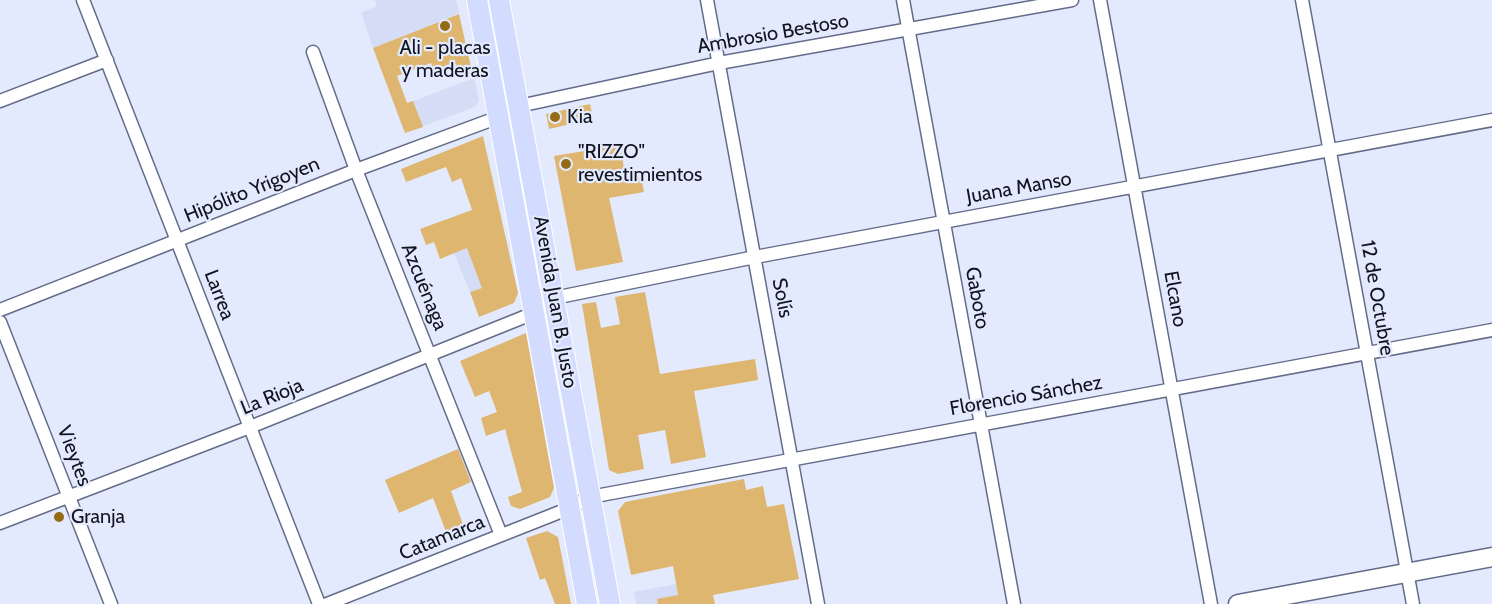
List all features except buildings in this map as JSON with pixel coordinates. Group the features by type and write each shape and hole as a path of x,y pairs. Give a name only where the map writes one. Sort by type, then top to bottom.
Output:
{"main road":[{"name":"Avenida Juan B. Justo","path":"477,0 587,604"},
{"name":"Avenida Juan B. Justo","path":"500,0 610,604"},
{"path":"1238,604 1492,557"}],"street":[{"name":"Larrea","path":"83,0 320,604"},
{"name":"Solís","path":"707,0 818,604"},
{"name":"Gaboto","path":"903,0 1014,604"},
{"name":"Ambrosio Bestoso","path":"519,106 719,63 1072,0"},
{"name":"Elcano","path":"1100,0 1211,604"},
{"name":"12 de Octubre","path":"1302,0 1413,604"},
{"name":"Azcuénaga","path":"313,52 356,170 501,535"},
{"path":"0,101 107,60"},
{"name":"Hipólito Yrigoyen","path":"0,310 356,170 499,117 519,106"},
{"name":"Juana Manso","path":"554,298 755,257 1492,120"},
{"name":"La Rioja","path":"0,523 250,427 429,353 534,313 554,298"},
{"name":"Vieytes","path":"0,322 111,604"},
{"name":"Florencio Sánchez","path":"570,508 590,497 792,458 1492,330"},
{"name":"Catamarca","path":"327,604 570,508"}],"shaded area":[{"path":"375,0 456,0 459,13 373,48 361,13 377,6"},
{"path":"474,78 479,100 475,107 405,133 395,108"},
{"path":"505,233 514,276 470,292 454,253"},
{"path":"676,584 680,604 636,604 634,592"}],"place":[{"name":"Ali - placas y maderas","path":"445,26"},
{"name":"Kia","path":"555,117"},
{"name":"\"RIZZO\" revestimientos","path":"566,164"},
{"name":"Granja","path":"59,517"}]}
